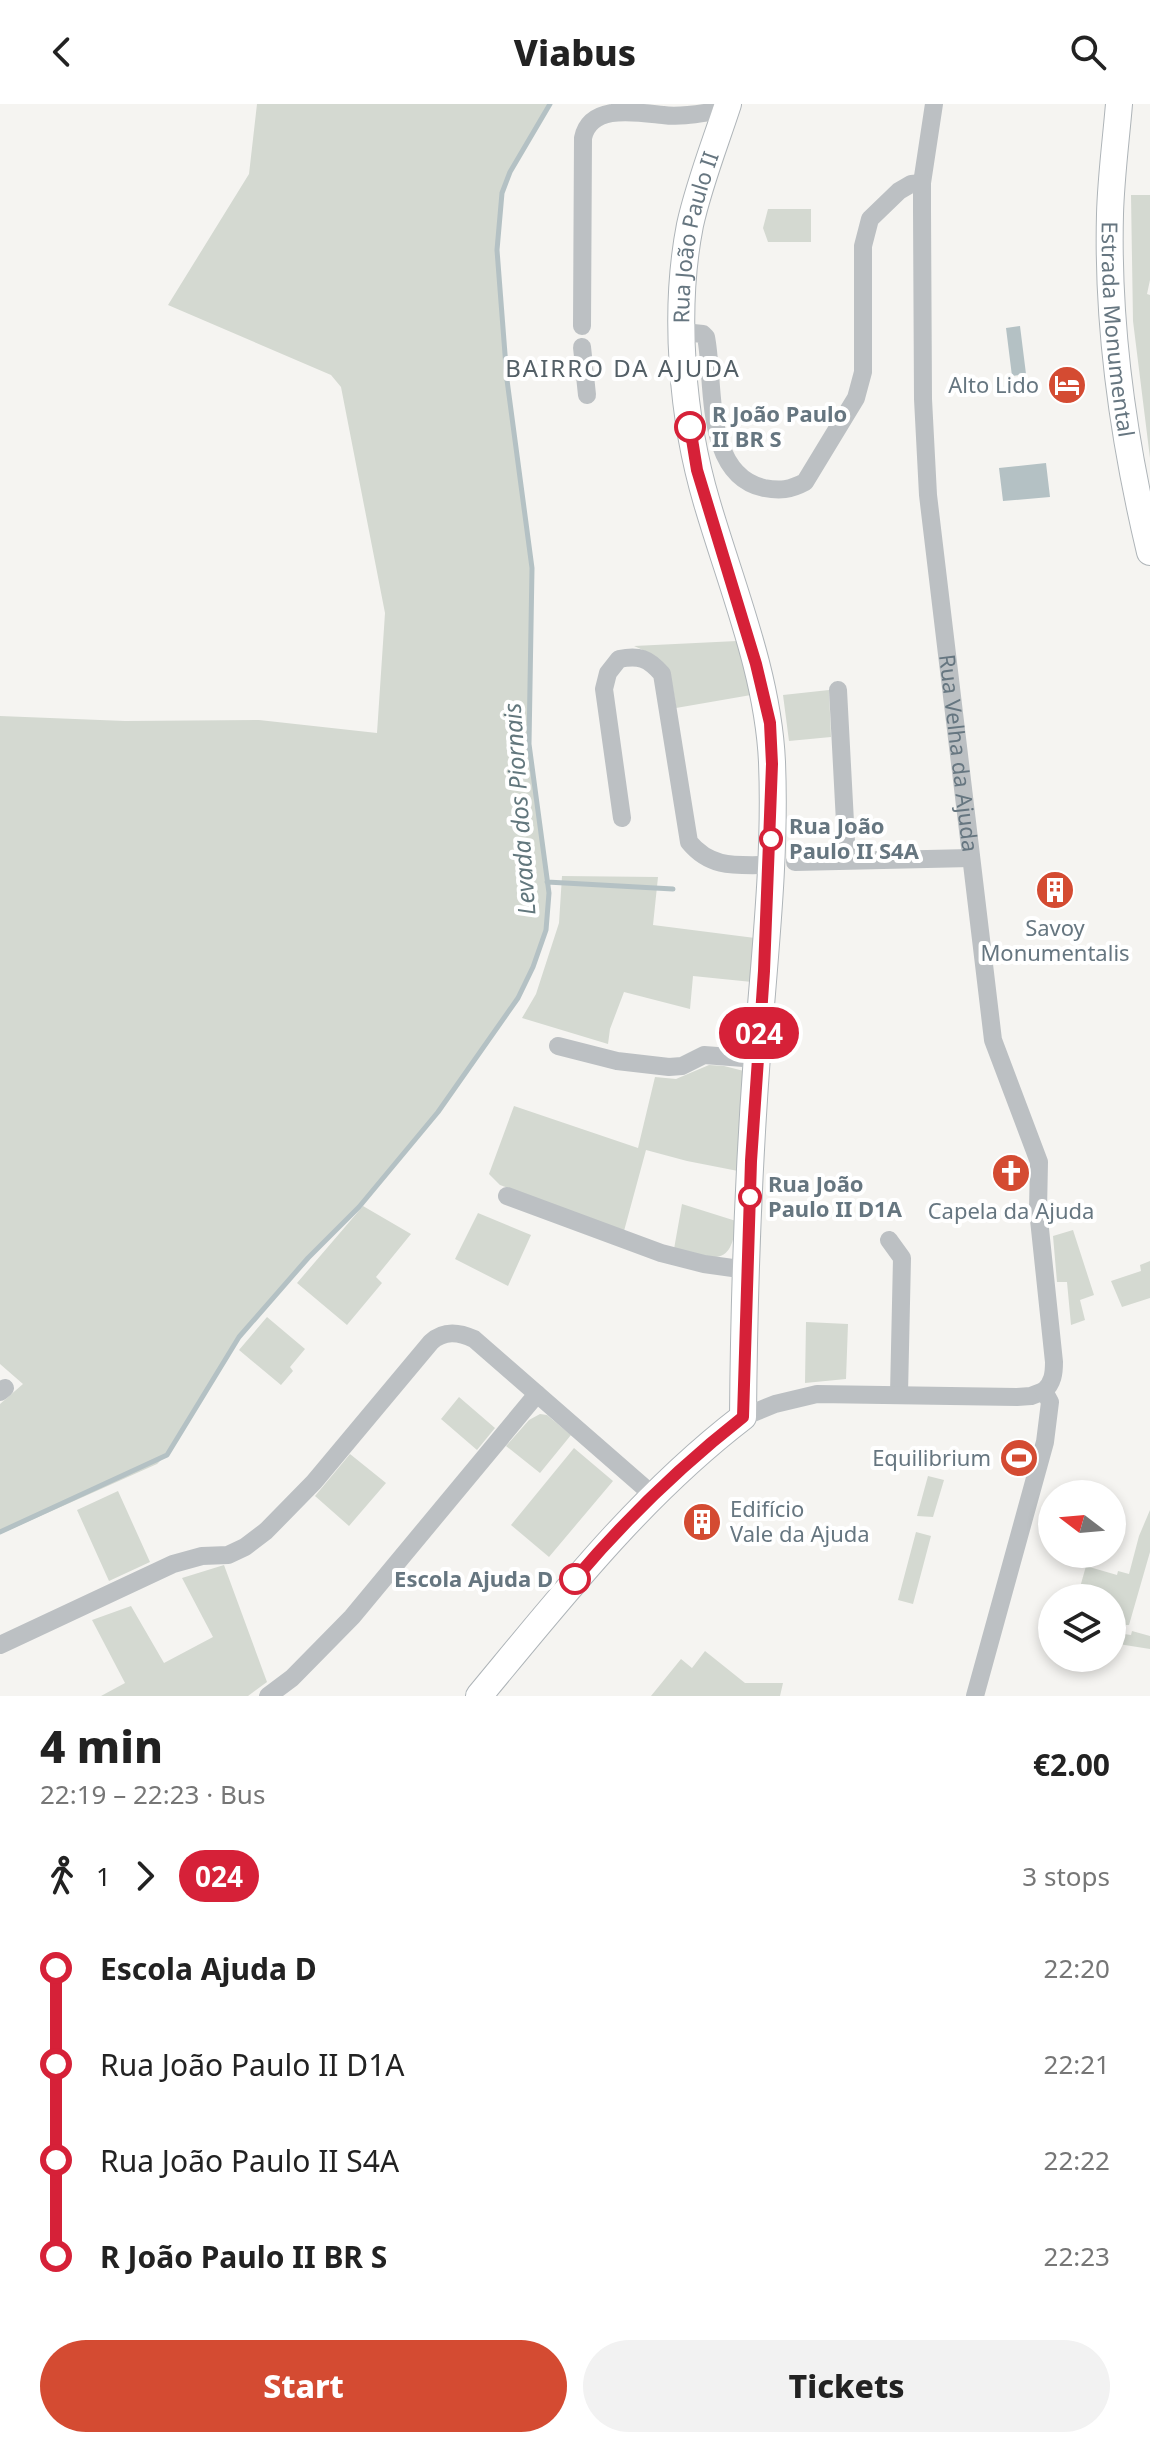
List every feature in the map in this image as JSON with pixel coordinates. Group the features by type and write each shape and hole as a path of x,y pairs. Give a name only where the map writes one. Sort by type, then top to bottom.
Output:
{"street":[{"path":"582,326 583,138 591,118 604,107 617,104 664,116 727,107"},
{"name":"Rua Velha da Ajuda","path":"934,104 922,183 924,448 993,1040 1039,1162 1038,1210 1054,1362 1054,1373 1049,1387 1044,1391 1050,1402 1045,1442 975,1696"},
{"name":"Estrada Monumental","path":"1119,104 1110,213 1116,347 1126,427 1150,552"},
{"name":"Rua João Paulo II","path":"727,107 699,188 690,225 684,274 683,385 697,470 756,664 770,723 782,864 757,1059 743,1417"},
{"path":"683,332 706,337 714,425 728,460 740,476 756,486 779,491 805,482 856,398 863,372 863,246 870,219 899,191 911,184 922,183"},
{"path":"582,347 587,395"},
{"path":"622,818 604,689 608,673 619,659 637,655 652,662 662,674 689,842 706,858 717,864 782,864 971,858"},
{"path":"838,690 847,860"},
{"path":"558,1046 617,1061 669,1067 682,1066 704,1055 757,1059"},
{"path":"507,1196 661,1253 747,1270"},
{"path":"889,1240 902,1258 899,1394"},
{"path":"0,1645 173,1564 202,1556 228,1555 255,1540 288,1511 437,1336 451,1333 474,1339 654,1496"},
{"path":"479,1696 604,1545 743,1417 775,1404 817,1394 1017,1397 1044,1391"},
{"path":"272,1693 352,1617 537,1394"}],"shaded area":[{"path":"257,104 551,104 509,172 501,193 496,247 506,380 531,568 528,744 548,893 545,930 517,998 437,1111 358,1206 307,1257 238,1336 163,1458 157,1464 0,1534 0,1404 23,1384 0,1364 0,716 125,721 259,720 377,733 385,613 341,387 331,375 168,305 249,174"},
{"path":"1131,195 1150,195 1150,280 1147,294 1150,295 1150,458 1133,321"},
{"path":"768,209 811,209 811,242 768,242 763,228"},
{"path":"1020,326 1026,374 1012,376 1006,328"},
{"path":"1046,463 1050,497 1003,501 999,468"},
{"path":"737,641 751,695 676,708 666,669 655,657 634,646"},
{"path":"829,690 831,737 789,741 783,695"},
{"path":"562,876 658,877 653,925 755,938 752,982 693,976 690,1009 624,992 610,1029 608,1044 522,1018 536,994 559,923"},
{"path":"709,1065 744,1071 738,1171 646,1150 624,1231 500,1185 489,1174 514,1106 638,1148 655,1077 676,1079"},
{"path":"682,1204 736,1221 734,1237 725,1254 709,1257 674,1249"},
{"path":"363,1206 411,1234 376,1277 382,1283 347,1325 297,1283"},
{"path":"478,1213 531,1235 508,1286 455,1259"},
{"path":"1073,1230 1094,1295 1080,1300 1085,1320 1071,1325 1067,1282 1057,1282 1053,1236"},
{"path":"1150,1261 1150,1298 1122,1307 1111,1281 1141,1271 1140,1265"},
{"path":"267,1317 305,1349 290,1367 293,1371 281,1385 239,1350"},
{"path":"806,1322 848,1324 846,1379 805,1383"},
{"path":"459,1397 495,1428 477,1450 441,1419"},
{"path":"540,1414 547,1415 571,1435 540,1473 506,1446 529,1420"},
{"path":"574,1448 613,1481 549,1557 511,1525"},
{"path":"350,1454 386,1483 349,1526 315,1496"},
{"path":"928,1476 944,1480 933,1517 917,1516"},
{"path":"118,1491 150,1562 109,1581 77,1510"},
{"path":"1150,1510 1150,1552 1129,1625 1126,1625 1126,1584 1081,1584 1085,1568 1117,1575 1118,1571 1129,1574"},
{"path":"916,1532 931,1536 913,1604 898,1600"},
{"path":"224,1565 267,1682 248,1696 101,1696 125,1683 92,1620 131,1606 164,1663 213,1637 182,1578"},
{"path":"1132,1631 1150,1636 1150,1649 1126,1645 1126,1634 1131,1635"},
{"path":"705,1651 745,1683 783,1683 780,1696 651,1696 681,1659 692,1668"}],"waterway":[{"name":"Levada dos Piornais","path":"0,1532 167,1455 239,1337 308,1258 359,1207 438,1112 518,998 533,967 546,930 549,893 529,744 532,568 507,380 497,250 502,193 510,172 550,104"},
{"path":"547,882 673,889"}],"bus line":[{"name":"024","path":"575,1579 635,1514 743,1417 751,1161 771,835 770,723 756,664 697,470 690,427"}],"place":[{"name":"Alto Lido","path":"1067,385"},
{"name":"R João Paulo II BR S","path":"690,427"},
{"name":"Rua João Paulo II S4A","path":"771,839"},
{"name":"Savoy Monumentalis","path":"1055,890"},
{"name":"Capela da Ajuda","path":"1011,1173"},
{"name":"Rua João Paulo II D1A","path":"750,1197"},
{"name":"Equilibrium","path":"1019,1458"},
{"name":"Edifício Vale da Ajuda","path":"702,1522"},
{"name":"Escola Ajuda D","path":"575,1579"}],"district":[{"name":"BAIRRO DA AJUDA","path":"623,369"}]}
